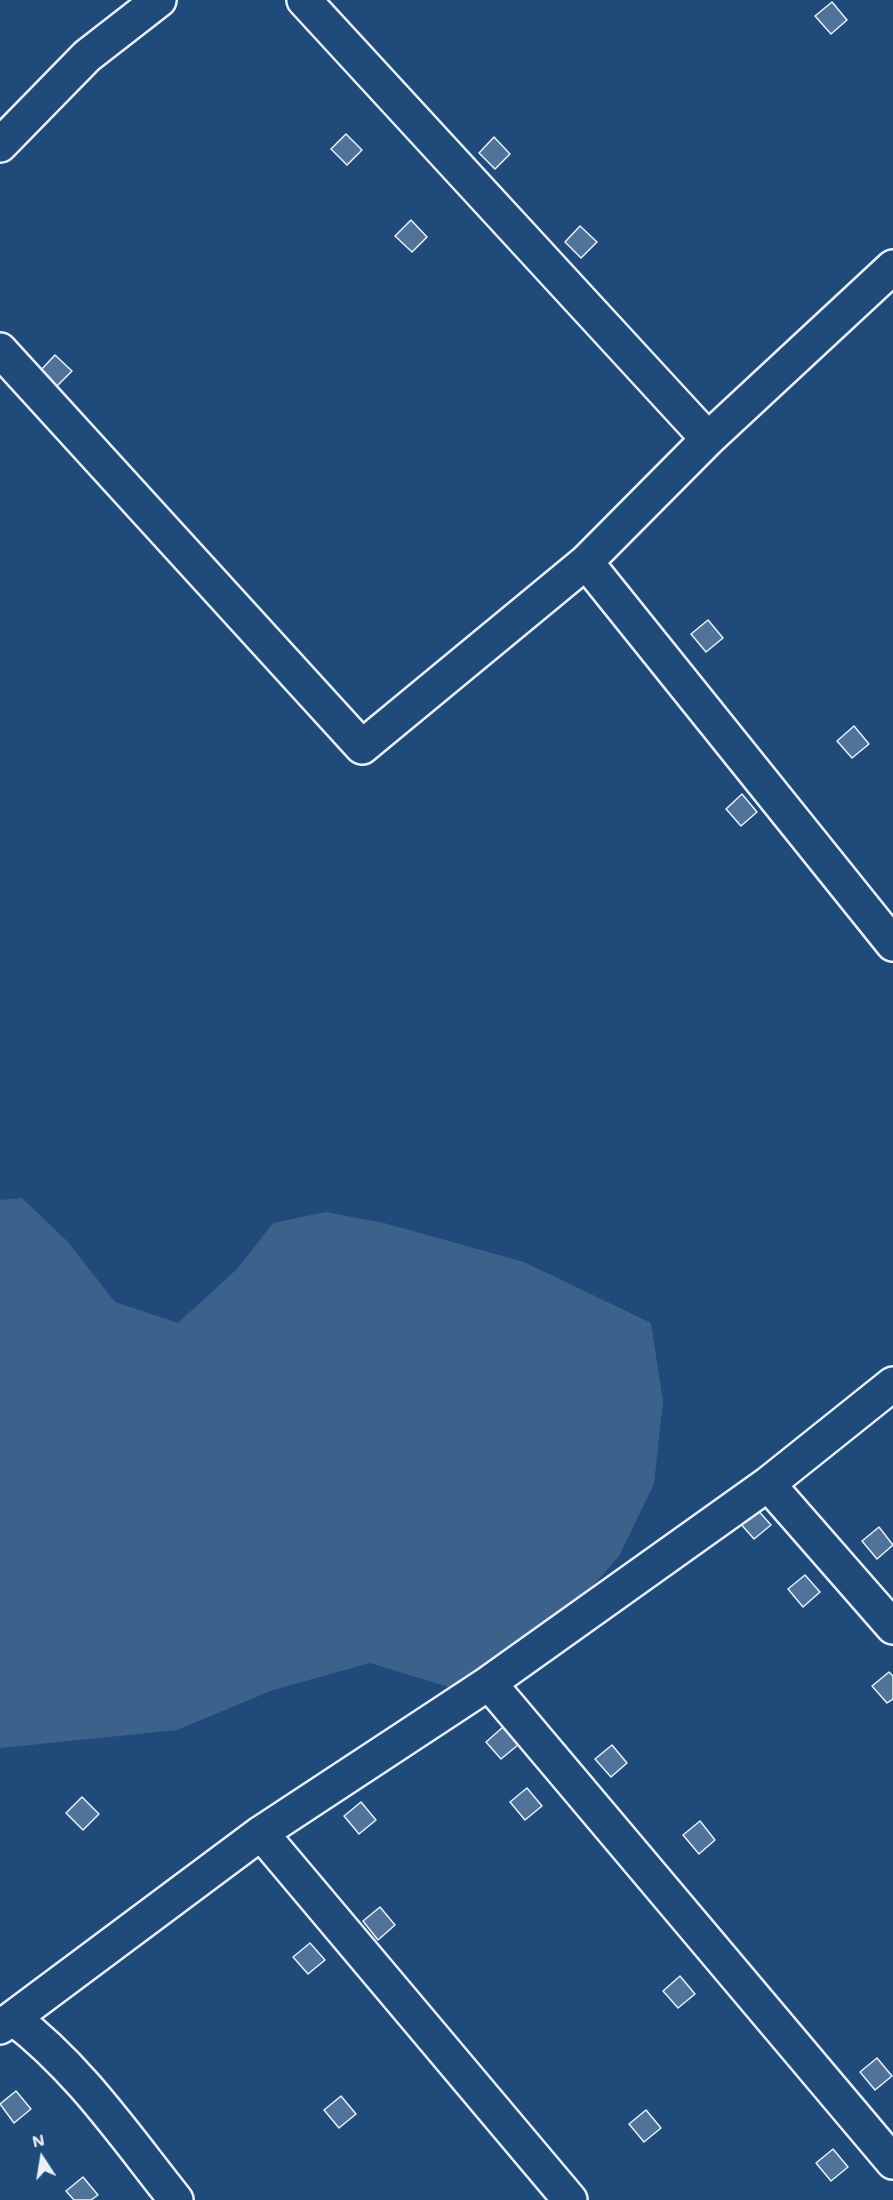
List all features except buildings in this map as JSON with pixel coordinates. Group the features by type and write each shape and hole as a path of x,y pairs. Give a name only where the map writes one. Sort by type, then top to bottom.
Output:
{"lane":[{"path":"0,145 87,56 159,0"},
{"path":"304,0 708,439"},
{"path":"0,350 362,747 586,562 708,439 893,267"},
{"path":"586,562 893,944"},
{"path":"176,2200 69,2067 35,2035 6,2022 261,1833 489,1683 768,1484 893,1384"},
{"path":"768,1484 893,1627"},
{"path":"489,1683 893,2162"},
{"path":"261,1833 570,2200"}],"shaded area":[{"path":"22,1198 67,1241 115,1302 178,1323 238,1268 273,1223 326,1212 384,1223 524,1262 651,1323 663,1401 654,1484 619,1556 578,1603 452,1688 370,1663 273,1690 177,1730 0,1748 0,1200"}]}
